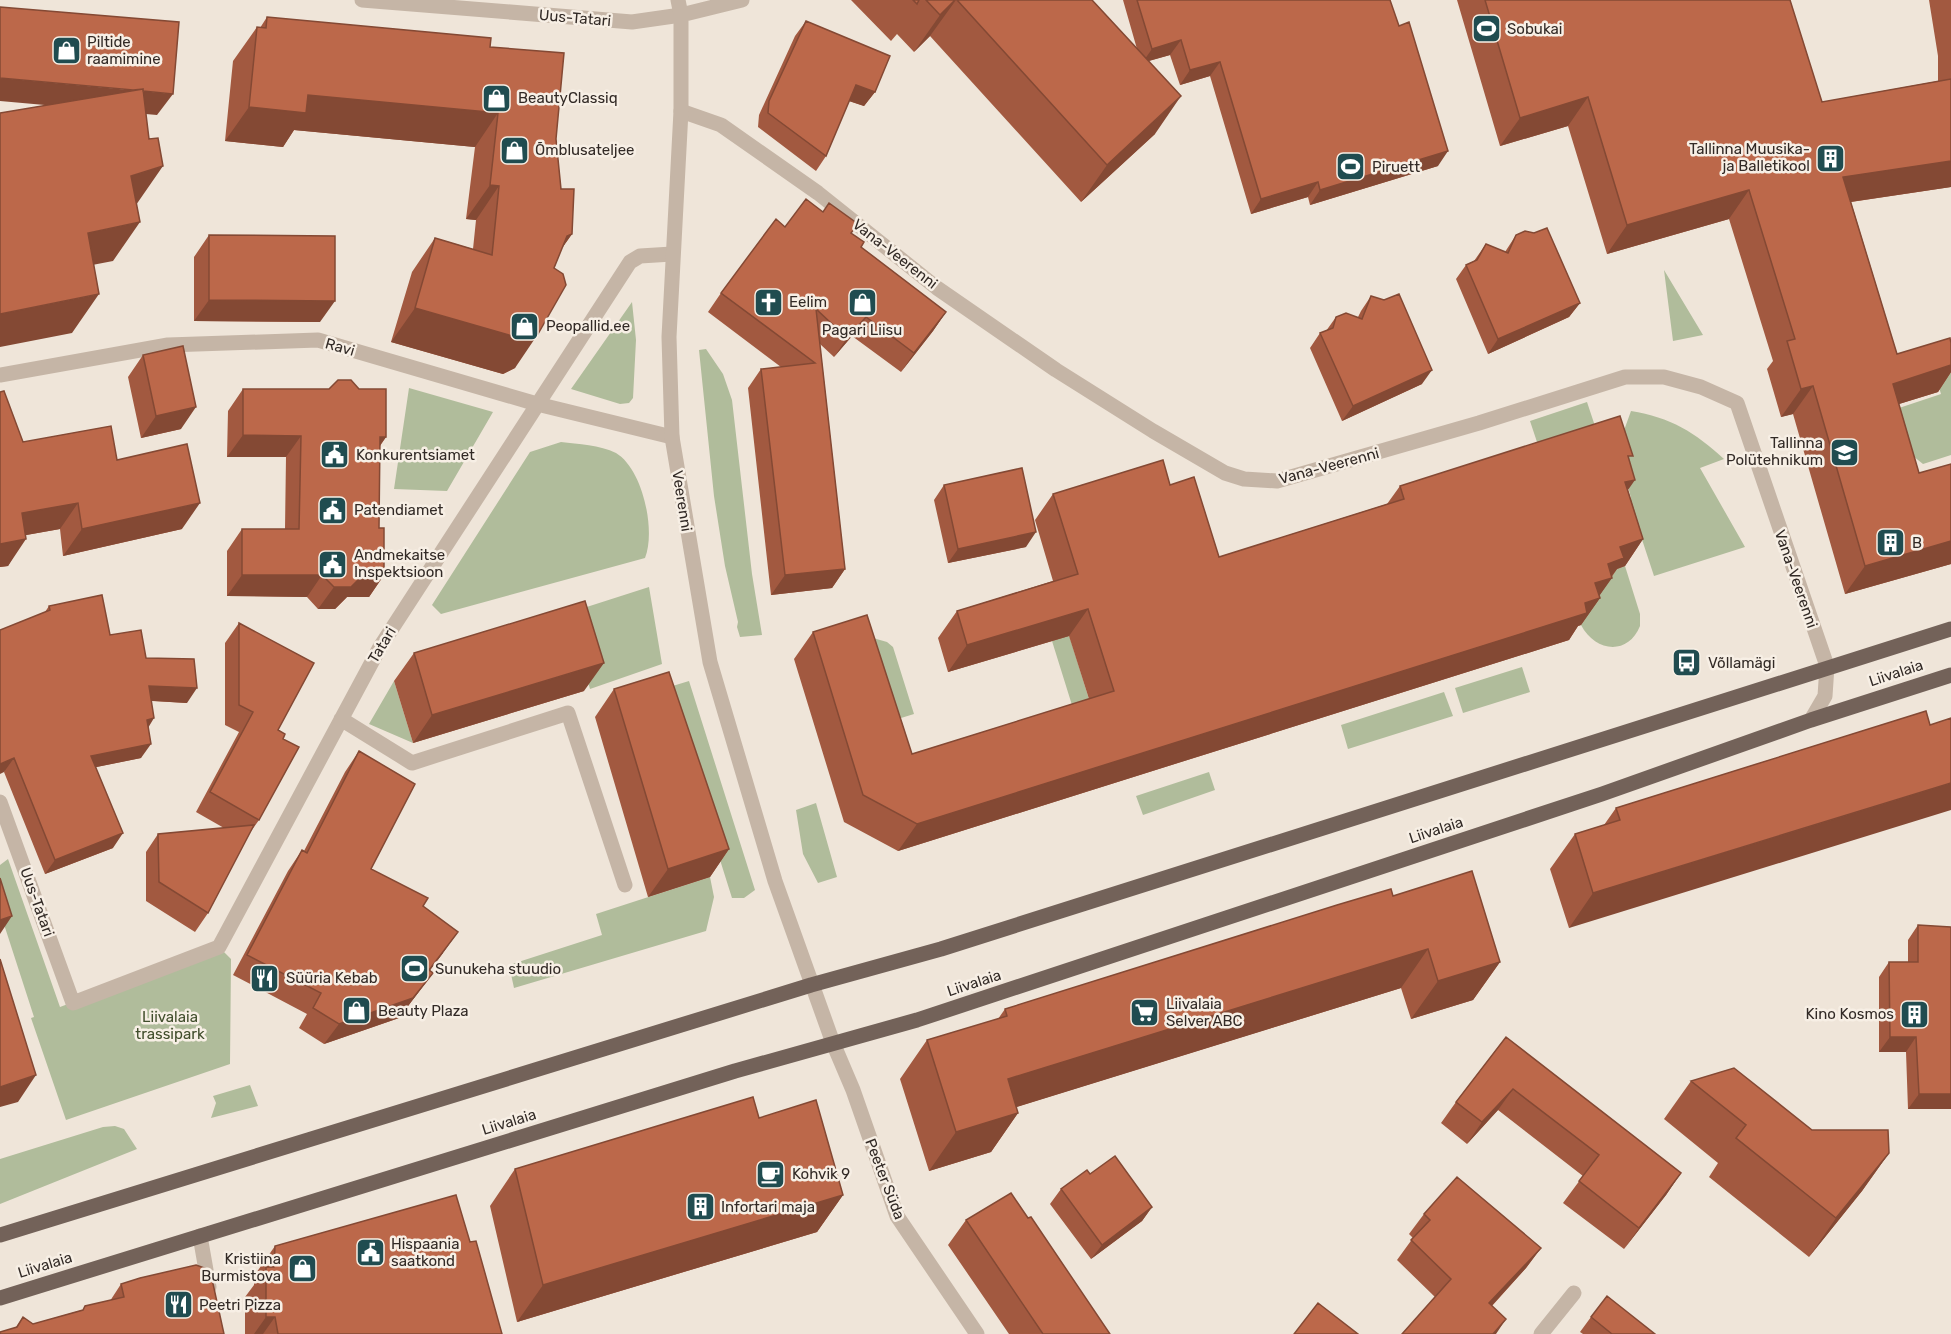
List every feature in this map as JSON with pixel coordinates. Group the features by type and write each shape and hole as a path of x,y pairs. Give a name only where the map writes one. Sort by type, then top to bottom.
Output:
{"main road":[{"name":"Liivalaia","path":"0,1235 811,985 941,949 1827,666 1951,629"},
{"name":"Liivalaia","path":"0,1298 735,1071 917,1020 1602,795 1811,720 1951,675"}],"street":[{"name":"Uus-Tatari","path":"362,0 632,22 680,7"},
{"path":"680,7 742,0"},
{"name":"Veerenni","path":"680,7 681,111 669,337 672,437 710,662 775,881 833,1043"},
{"name":"Vana-Veerenni","path":"681,111 721,125 818,194 947,295 1056,370 1225,473 1244,479 1277,482 1479,423 1625,376 1664,376 1701,387 1737,403 1827,666 1825,696 1811,720"},
{"name":"Tatari","path":"73,1003 219,947 380,647 537,404 630,262 640,256 672,254"},
{"name":"Ravi","path":"0,375 168,345 318,340 537,404 672,437"},
{"path":"341,719 412,763 568,713 625,885"},
{"name":"Uus-Tatari","path":"0,802 73,1003"},
{"name":"Peeter Süda","path":"833,1043 853,1090 897,1216 977,1334"},
{"path":"200,1236 212,1304"},
{"path":"1541,1334 1574,1293"}],"green space":[{"path":"1664,270 1703,335 1673,341"},
{"path":"632,302 636,340 633,398 629,403 620,404 571,389"},
{"path":"706,349 723,374 732,400 752,574 762,635 740,637 725,566 714,496 699,350"},
{"path":"1951,362 1951,455 1923,464 1913,456 1899,408 1941,394 1934,371"},
{"path":"409,388 493,412 447,491 394,489"},
{"path":"1587,402 1598,435 1541,454 1530,421"},
{"path":"1631,411 1658,417 1682,428 1703,441 1724,459 1700,468 1745,547 1654,576 1630,503 1631,498 1618,447"},
{"path":"561,442 589,445 616,453 633,472 645,501 648,517 648,546 645,558 441,614 432,605 530,452"},
{"path":"1625,566 1640,614 1640,626 1635,636 1628,642 1611,647 1594,641 1581,625 1602,574"},
{"path":"649,587 662,664 590,689 568,613"},
{"path":"1069,635 1098,728 1081,734 1052,641"},
{"path":"873,638 887,642 893,647 914,714 875,726"},
{"path":"1522,667 1530,692 1463,713 1455,688"},
{"path":"394,681 413,743 369,724"},
{"path":"689,681 755,890 744,898 732,898 666,688"},
{"path":"1444,692 1453,716 1348,749 1341,725"},
{"path":"1209,772 1215,790 1143,815 1136,796"},
{"path":"816,803 837,877 818,883 803,854 796,810"},
{"name":"Liivalaia trassipark","path":"8,859 60,1007 219,947 231,959 230,1064 66,1120 31,1018 34,1017 0,912 0,865"},
{"path":"710,877 714,897 706,931 514,988 509,965 602,935 596,914"},
{"path":"250,1085 258,1106 211,1118 216,1103 213,1096"},
{"path":"115,1126 124,1129 137,1149 0,1204 0,1159 103,1127"}],"building":[{"path":"926,0 955,0 940,15"},
{"path":"957,0 1092,0 1181,96 1107,165"},
{"path":"1137,0 1390,0 1399,26 1409,22 1448,151 1320,190 1318,182 1261,199 1220,62 1190,70 1181,40 1152,49"},
{"path":"1485,0 1790,0 1822,102 1951,79 1951,161 1843,177 1897,354 1950,338 1951,365 1893,384 1919,473 1951,464 1951,541 1865,566 1813,386 1801,389 1787,341 1795,339 1749,190 1627,225 1588,97 1520,118"},
{"path":"0,7 179,22 173,94 143,91 143,89 0,78"},
{"path":"267,17 491,38 490,47 564,53 556,139 561,189 574,189 572,234 567,236 554,268 563,274 566,285 538,334 526,340 415,308 435,238 492,255 499,186 490,185 498,113 308,95 306,113 249,107 257,27 266,28"},
{"path":"806,21 890,56 875,92 856,85 826,156 768,113 769,101"},
{"path":"143,89 149,139 158,138 163,166 131,176 140,222 88,233 99,294 0,314 0,113"},
{"path":"806,199 823,212 829,203 858,224 851,233 864,242 861,247 946,312 914,353 866,317 847,338 816,309 845,569 785,575 761,369 815,363 721,293 776,219 785,227"},
{"path":"1547,228 1580,303 1498,339 1466,265 1477,260 1486,244 1508,253 1516,235 1525,231 1534,233"},
{"path":"209,235 335,236 335,301 209,300"},
{"path":"1399,294 1432,370 1353,406 1320,333 1333,328 1336,317 1346,313 1362,319 1371,296 1384,300"},
{"path":"183,346 196,407 156,416 143,355"},
{"path":"338,380 351,380 359,389 386,389 386,437 380,437 379,528 384,528 384,575 363,575 351,587 334,587 322,575 242,575 242,529 299,529 301,436 243,435 243,389 329,389"},
{"path":"4,391 23,442 111,426 117,460 187,444 200,503 82,529 78,503 22,513 26,539 0,544 0,392"},
{"path":"1620,416 1633,456 1628,456 1635,480 1625,482 1643,539 1620,547 1624,558 1608,564 1612,578 1595,583 1600,598 1585,603 1587,613 917,824 863,795 813,632 867,615 912,754 1114,691 1088,609 967,645 957,611 1078,574 1053,494 1163,460 1170,485 1194,477 1219,557 1404,499 1400,486"},
{"path":"1022,468 1036,532 958,549 944,485"},
{"path":"102,595 110,635 141,630 146,658 194,659 197,688 149,686 154,718 147,720 151,744 91,756 123,833 55,860 14,758 0,764 0,630 50,610 49,606"},
{"path":"585,601 604,663 432,715 414,653"},
{"path":"239,623 314,663 278,730 285,734 283,739 299,747 259,820 210,792 253,712 239,705"},
{"path":"669,672 729,849 668,869 614,689"},
{"path":"1926,711 1930,725 1951,718 1951,783 1593,893 1575,834 1620,820 1616,808"},
{"path":"359,751 415,784 371,869 428,898 423,906 458,932 429,970 433,973 413,998 339,1024 313,1008 321,993 247,955 302,850 307,853"},
{"path":"254,825 208,913 159,882 158,834"},
{"path":"1472,871 1500,962 1438,981 1428,949 1008,1079 1018,1113 956,1132 927,1040 1007,1016 1005,1009 1337,905 1391,889 1393,896"},
{"path":"0,878 12,916 0,920"},
{"name":"Kino Kosmos","path":"1918,925 1951,927 1951,1094 1919,1094 1916,1037 1890,1037 1889,962 1918,962"},
{"path":"0,959 36,1075 0,1087"},
{"path":"1506,1037 1681,1173 1639,1228 1579,1181 1599,1155 1513,1089 1482,1122 1456,1102"},
{"path":"1734,1068 1812,1130 1888,1130 1889,1153 1836,1218 1736,1138 1746,1125 1691,1081"},
{"path":"753,1097 759,1118 816,1100 843,1195 543,1285 515,1169"},
{"path":"1115,1156 1152,1207 1102,1245 1061,1189 1087,1170 1090,1174"},
{"path":"1457,1177 1541,1248 1489,1303 1506,1319 1493,1334 1402,1334 1451,1279 1411,1240 1430,1220 1424,1214"},
{"path":"1011,1193 1028,1218 1031,1217 1110,1334 1043,1334 966,1220"},
{"path":"456,1195 470,1242 476,1241 502,1334 278,1334 275,1317 266,1317 266,1267 274,1267 275,1246"},
{"path":"196,1265 210,1270 224,1334 0,1334 0,1332 17,1327 23,1317 33,1324 83,1310 85,1306 124,1297 121,1284"},
{"path":"1607,1296 1655,1334 1612,1334 1591,1317"},
{"path":"1318,1303 1358,1334 1294,1334"}],"place":[{"name":"Sobukai","path":"1486,29"},
{"name":"Piltide raamimine","path":"66,51"},
{"name":"BeautyClassiq","path":"497,98"},
{"name":"Õmblusateljee","path":"514,150"},
{"name":"Tallinna Muusika- ja Balletikool","path":"1831,158"},
{"name":"Piruett","path":"1351,167"},
{"name":"Eelim","path":"768,302"},
{"name":"Pagari Liisu","path":"862,303"},
{"name":"Peopallid.ee","path":"525,326"},
{"name":"Tallinna Polütehnikum","path":"1844,452"},
{"name":"Konkurentsiamet","path":"335,455"},
{"name":"Patendiamet","path":"333,510"},
{"name":"B","path":"1891,543"},
{"name":"Andmekaitse Inspektsioon","path":"333,564"},
{"name":"Võllamägi","path":"1687,663"},
{"name":"Sunukeha stuudio","path":"414,969"},
{"name":"Süüria Kebab","path":"265,978"},
{"name":"Beauty Plaza","path":"357,1011"},
{"name":"Liivalaia Selver ABC","path":"1145,1013"},
{"name":"Kino Kosmos","path":"1915,1014"},
{"name":"Kohvik 9","path":"771,1174"},
{"name":"Infortari maja","path":"700,1207"},
{"name":"Hispaania saatkond","path":"370,1253"},
{"name":"Kristiina Burmistova","path":"302,1268"},
{"name":"Peetri Pizza","path":"178,1305"}]}
